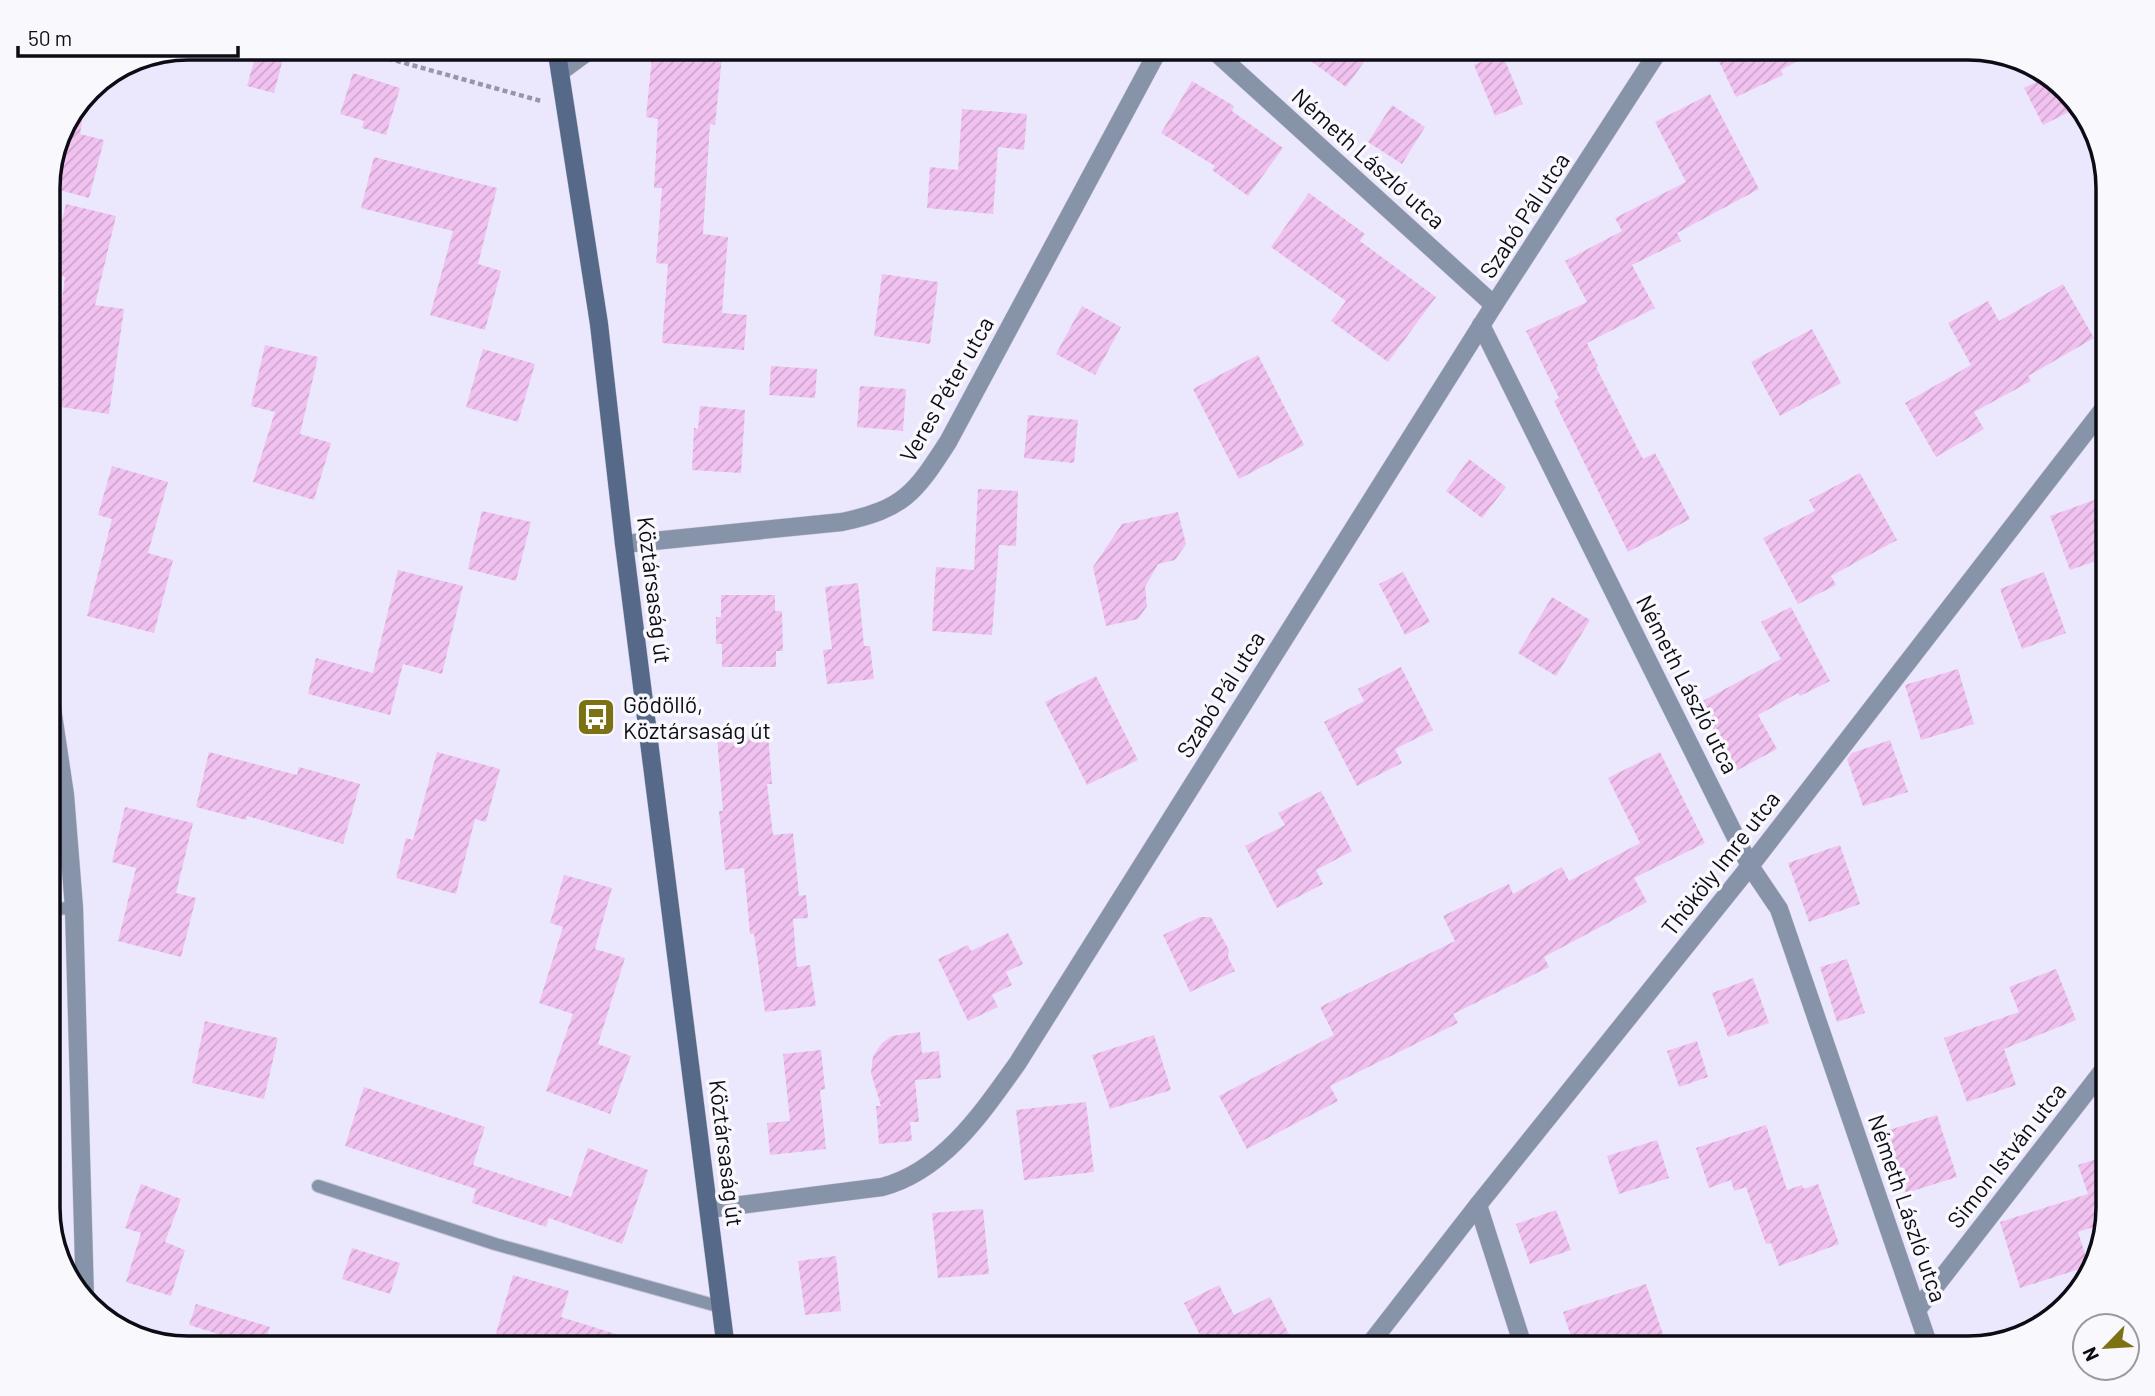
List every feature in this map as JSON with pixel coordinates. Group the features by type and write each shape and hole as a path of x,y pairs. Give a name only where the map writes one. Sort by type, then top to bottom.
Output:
{"main road":[{"name":"Köztársaság út","path":"558,60 599,324 624,544 724,1336"}],"street":[{"path":"560,72 576,60"},
{"name":"Veres Péter utca","path":"624,544 842,522 890,509 908,496 926,476 948,442 1153,60"},
{"name":"Németh László utca","path":"1224,60 1494,305"},
{"name":"Szabó Pál utca","path":"709,1209 898,1183 919,1172 957,1141 982,1114 1032,1041 1494,305 1653,60"},
{"name":"Németh László utca","path":"1481,326 1750,866 1779,909 1926,1336"},
{"name":"Thököly Imre utca","path":"1376,1336 1750,866 2096,419"},
{"path":"60,761 74,908 85,1285"},
{"name":"Simon István utca","path":"1917,1310 2096,1079"},
{"path":"1478,1205 1520,1336"}],"lane":[{"path":"60,909 74,908"},
{"path":"317,1186 495,1244 721,1307"}],"path":[{"path":"394,60 566,108"}],"building":[{"path":"254,60 283,60 274,93 247,86"},
{"path":"652,60 722,60 715,125 710,124 703,234 728,237 722,313 747,315 744,350 662,343 668,264 656,263 662,188 654,188 658,119 646,117"},
{"path":"1310,60 1366,60 1346,87"},
{"path":"1486,60 1505,60 1523,104 1495,116 1474,65"},
{"path":"1718,60 1800,60 1781,70 1783,75 1736,97"},
{"path":"353,73 400,88 386,135 362,128 364,121 340,114"},
{"path":"1192,81 1234,106 1232,111 1283,148 1248,196 1212,170 1215,166 1161,133"},
{"path":"2039,81 2070,111 2043,125 2024,88"},
{"path":"1710,94 1759,189 1677,233 1681,241 1632,265 1655,308 1587,343 1598,366 1596,367 1643,459 1655,453 1690,519 1628,552 1554,401 1559,398 1526,331 1587,302 1565,261 1622,231 1615,218 1686,182 1655,122"},
{"path":"1392,105 1425,127 1402,164 1368,142"},
{"path":"962,109 1027,114 1024,150 998,147 993,214 927,208 930,167 958,170"},
{"path":"83,113 80,134 104,140 89,198 60,190 64,154 69,138"},
{"path":"374,157 497,188 478,264 501,271 485,330 430,315 453,231 361,208"},
{"path":"1309,193 1365,234 1360,241 1436,297 1388,362 1331,321 1346,301 1271,247"},
{"path":"66,204 116,216 95,305 124,309 109,414 60,407 60,315 65,277 60,276 60,228"},
{"path":"882,274 938,282 930,344 874,336"},
{"path":"2063,284 2094,338 2028,376 2031,381 1974,412 1984,429 1936,457 1905,403 1971,365 1948,323 1988,301 1999,321"},
{"path":"1082,306 1121,327 1095,375 1056,354"},
{"path":"1812,329 1841,383 1780,416 1751,362"},
{"path":"265,345 318,357 300,434 331,443 314,500 253,482 275,412 251,406"},
{"path":"483,349 535,364 518,422 466,407"},
{"path":"1258,355 1304,445 1239,479 1193,389"},
{"path":"771,366 817,369 815,398 769,395"},
{"path":"860,386 906,389 903,431 857,427"},
{"path":"700,406 745,410 741,473 692,470 694,428 698,429"},
{"path":"1028,415 1078,420 1074,463 1024,458"},
{"path":"1469,459 1506,487 1482,518 1446,491"},
{"path":"112,466 168,482 148,553 173,560 154,633 87,616 112,519 98,515"},
{"path":"1860,473 1897,540 1831,576 1836,585 1798,604 1763,538 1815,511 1809,500"},
{"path":"978,489 1018,491 1016,546 999,545 992,635 932,631 936,567 974,570"},
{"path":"2096,499 2096,561 2070,570 2050,516"},
{"path":"482,511 531,522 516,581 468,569"},
{"path":"1178,512 1186,544 1175,560 1158,564 1145,587 1147,606 1138,619 1106,626 1093,567 1122,524"},
{"path":"398,570 463,586 442,674 403,664 390,715 308,694 316,658 373,673"},
{"path":"1403,572 1430,622 1405,635 1379,584"},
{"path":"2044,572 2066,633 2022,649 2000,589"},
{"path":"858,583 864,646 870,646 874,679 827,684 823,650 832,649 825,587"},
{"path":"721,595 775,595 775,611 782,611 783,651 776,651 776,667 722,667 722,644 716,644 716,617 721,617"},
{"path":"1552,597 1590,620 1556,676 1518,653"},
{"path":"1791,607 1830,681 1800,696 1798,693 1758,715 1777,749 1736,771 1699,703 1781,659 1761,622"},
{"path":"1401,667 1433,730 1395,749 1402,763 1357,786 1324,722 1364,701 1358,689"},
{"path":"1958,669 1974,724 1921,740 1905,685"},
{"path":"1096,676 1138,760 1087,785 1045,702"},
{"path":"768,733 772,784 767,784 773,835 793,833 799,896 806,895 808,918 793,919 797,967 810,965 816,1006 765,1012 754,934 750,934 744,868 725,870 719,811 723,811 717,737"},
{"path":"1890,740 1908,792 1863,806 1847,759 1852,753"},
{"path":"209,752 297,775 299,767 360,784 343,844 247,816 246,820 196,807"},
{"path":"437,752 500,769 486,822 475,819 456,894 396,878 406,838 413,840"},
{"path":"1660,752 1705,843 1634,878 1647,902 1544,957 1549,967 1453,1014 1458,1023 1330,1086 1338,1101 1247,1149 1219,1096 1334,1035 1320,1007 1455,941 1443,916 1509,884 1513,894 1562,867 1569,881 1640,843 1608,778"},
{"path":"1321,791 1352,851 1316,870 1323,884 1277,908 1245,846 1285,825 1278,813"},
{"path":"125,807 193,823 176,893 196,898 181,957 118,941 136,868 112,862"},
{"path":"1840,845 1860,904 1809,922 1788,863"},
{"path":"564,875 612,888 595,949 625,958 598,1044 631,1056 610,1114 546,1091 573,1014 539,1003 563,927 550,923"},
{"path":"1200,917 1211,917 1229,950 1228,957 1235,971 1190,992 1163,935"},
{"path":"1008,933 1023,964 1006,972 1012,985 992,995 998,1007 968,1021 938,959 968,945 971,951"},
{"path":"1847,959 1865,1013 1837,1022 1820,967"},
{"path":"2056,969 2076,1020 2004,1049 2016,1085 1967,1102 1944,1038 2019,1012 2009,987"},
{"path":"1753,978 1769,1023 1728,1037 1712,993"},
{"path":"205,1021 278,1038 264,1099 192,1083"},
{"path":"920,1032 922,1053 939,1051 941,1078 915,1080 919,1122 910,1122 912,1141 879,1144 876,1106 881,1106 871,1073 873,1056 882,1043 892,1036"},
{"path":"1154,1035 1171,1090 1110,1109 1092,1055"},
{"path":"1697,1041 1708,1077 1679,1087 1667,1051"},
{"path":"821,1050 825,1089 820,1090 826,1149 770,1155 767,1123 790,1121 783,1054"},
{"path":"364,1087 485,1127 473,1165 571,1197 588,1148 648,1170 622,1244 549,1218 546,1227 472,1203 476,1189 345,1146"},
{"path":"1086,1102 1094,1172 1024,1180 1016,1110"},
{"path":"1937,1115 1957,1177 1906,1193 1886,1131"},
{"path":"1766,1125 1787,1190 1802,1185 1804,1189 1818,1184 1839,1244 1779,1266 1771,1243 1766,1244 1746,1187 1734,1191 1731,1180 1709,1188 1696,1148"},
{"path":"1657,1140 1669,1178 1619,1194 1607,1156"},
{"path":"2096,1159 2094,1227 2078,1232 2086,1257 2082,1265 2080,1269 2020,1288 2000,1222 2088,1194 2078,1165"},
{"path":"141,1184 181,1199 165,1242 185,1250 171,1296 126,1282 141,1233 125,1228"},
{"path":"983,1209 989,1274 938,1278 932,1213"},
{"path":"1556,1210 1571,1250 1530,1264 1516,1224"},
{"path":"352,1248 400,1263 390,1294 342,1279"},
{"path":"836,1256 841,1311 805,1315 798,1261"},
{"path":"513,1275 569,1291 561,1317 622,1336 495,1336"},
{"path":"1646,1284 1664,1336 1571,1336 1563,1312"},
{"path":"1219,1285 1234,1315 1270,1297 1290,1336 1200,1336 1184,1303"},
{"path":"196,1304 270,1327 267,1336 224,1336 189,1325"}],"place":[{"name":"Gödöllő, Köztársaság út","path":"596,717"}]}
